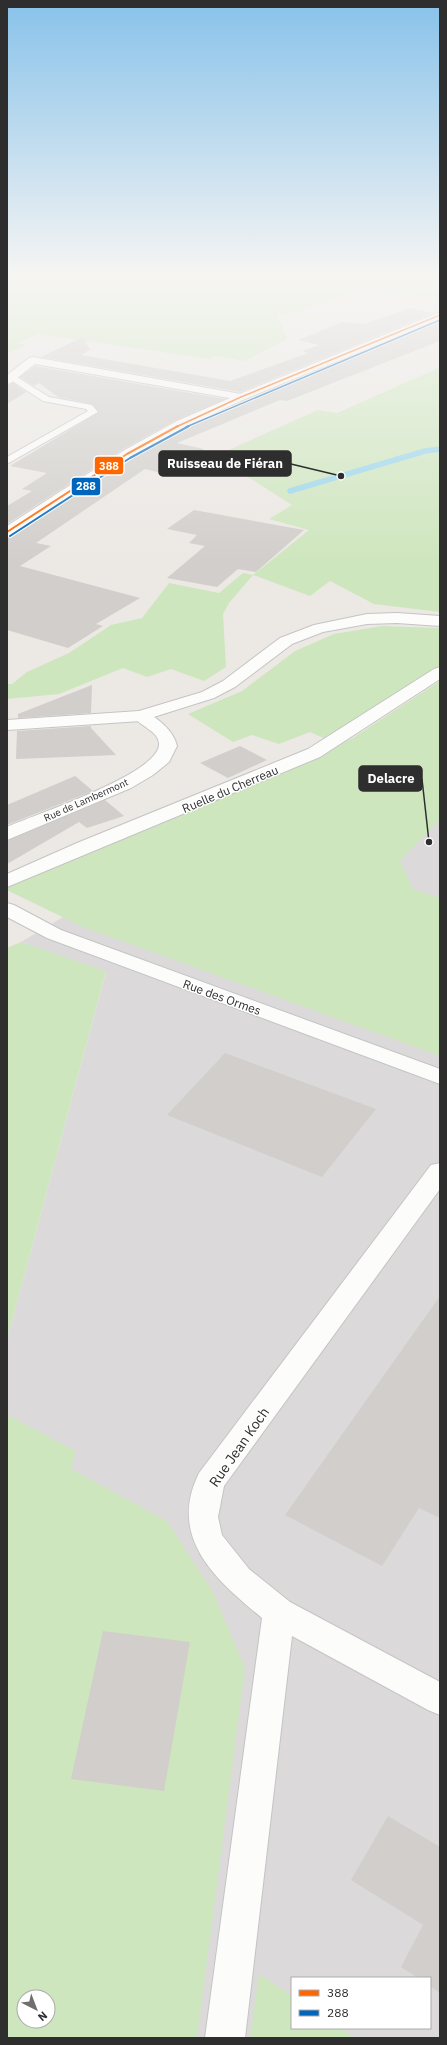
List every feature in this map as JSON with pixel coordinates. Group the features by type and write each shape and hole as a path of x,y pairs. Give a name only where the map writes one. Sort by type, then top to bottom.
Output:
{"street":[{"path":"9,379 19,371"},
{"path":"97,371 240,397"},
{"path":"7,532 127,454 181,424 240,397 302,371"},
{"path":"7,725 141,716 208,695 229,684 256,662 286,641 319,628 367,619 397,618 440,621"},
{"name":"Ruelle du Cherreau","path":"7,881 84,847 183,809 307,756 388,707 440,672"},
{"name":"Rue de Lambermont","path":"7,834 125,784 151,769 164,758 169,747 166,736 141,716"},
{"name":"Rue des Ormes","path":"7,909 54,934 440,1077"},
{"name":"Rue Jean Koch","path":"440,1171 210,1482 203,1517 208,1540 238,1579 279,1612 440,1699"},
{"path":"225,2038 279,1612"}],"lane":[{"path":"7,461 93,412 89,407 46,399 9,379"}],"shaded area":[{"path":"440,681 440,2038 7,2038 7,1340 106,972 21,942 63,917 7,890 198,809 353,738"}],"green space":[{"path":"431,371 440,371 440,612 374,604 330,581 310,596 253,575 309,530 269,519 292,505 215,456 318,410 337,413"},
{"path":"243,573 253,575 229,603 223,614 226,667 204,681 171,669 147,677 123,668 59,694 7,699 7,684 12,684 27,672 69,653 111,625 142,618 169,583 219,593"},
{"path":"382,626 440,628 440,668 326,739 310,732 279,744 252,735 233,742 188,714 242,691 295,651 334,634"},
{"path":"440,681 440,823 437,822 400,861 413,889 440,898 440,1056 83,927 7,890 7,885 198,809 353,738"},
{"path":"21,942 106,971 7,1340 7,948"},
{"path":"7,1415 76,1451 71,1469 167,1521 213,1592 245,1668 197,2038 7,2038"},
{"path":"259,1974 291,1995 291,2029 342,2029 355,2038 250,2038"}],"building":[{"path":"28,371 66,371 225,399 176,420 122,450 7,524 7,506 32,491 22,489 47,473 10,466 99,412 92,404 58,397 39,383 34,386 20,377"},
{"path":"123,371 175,371 230,381 257,371 290,371 240,392"},
{"path":"316,371 362,371 287,401 280,400 177,443 204,449 161,473 145,469 36,543 51,546 20,566 140,598 96,624 103,626 68,648 7,630 7,537 13,536 132,458 186,428 246,400"},
{"path":"13,383 26,392 7,404 7,385"},
{"path":"194,510 304,530 256,572 238,569 217,587 167,578 205,546 189,543 197,535 167,529"},
{"path":"92,685 91,713 18,718 18,714"},
{"path":"91,726 91,728 116,755 16,759 17,731"},
{"path":"240,746 267,760 228,778 200,763"},
{"path":"75,776 93,791 7,825 7,805"},
{"path":"105,800 124,816 87,828 79,822 7,864 7,841"},
{"path":"225,1053 376,1109 322,1177 167,1115"},
{"path":"440,1296 440,1518 419,1508 382,1566 285,1515"},
{"path":"103,1631 190,1642 164,1791 71,1779"},
{"path":"388,1816 440,1847 440,1993 431,1987 431,1977 416,1977 401,1967 423,1925 351,1880"}],"waterway":[{"path":"290,491 425,451 440,449"}],"transit line":[{"name":"388","path":"7,532 127,454 181,424 303,371"},
{"name":"288","path":"10,536 130,458 183,428 316,371"}],"place":[{"name":"Ruisseau de Fiéran","path":"341,476"},
{"name":"Delacre","path":"429,842"}]}
